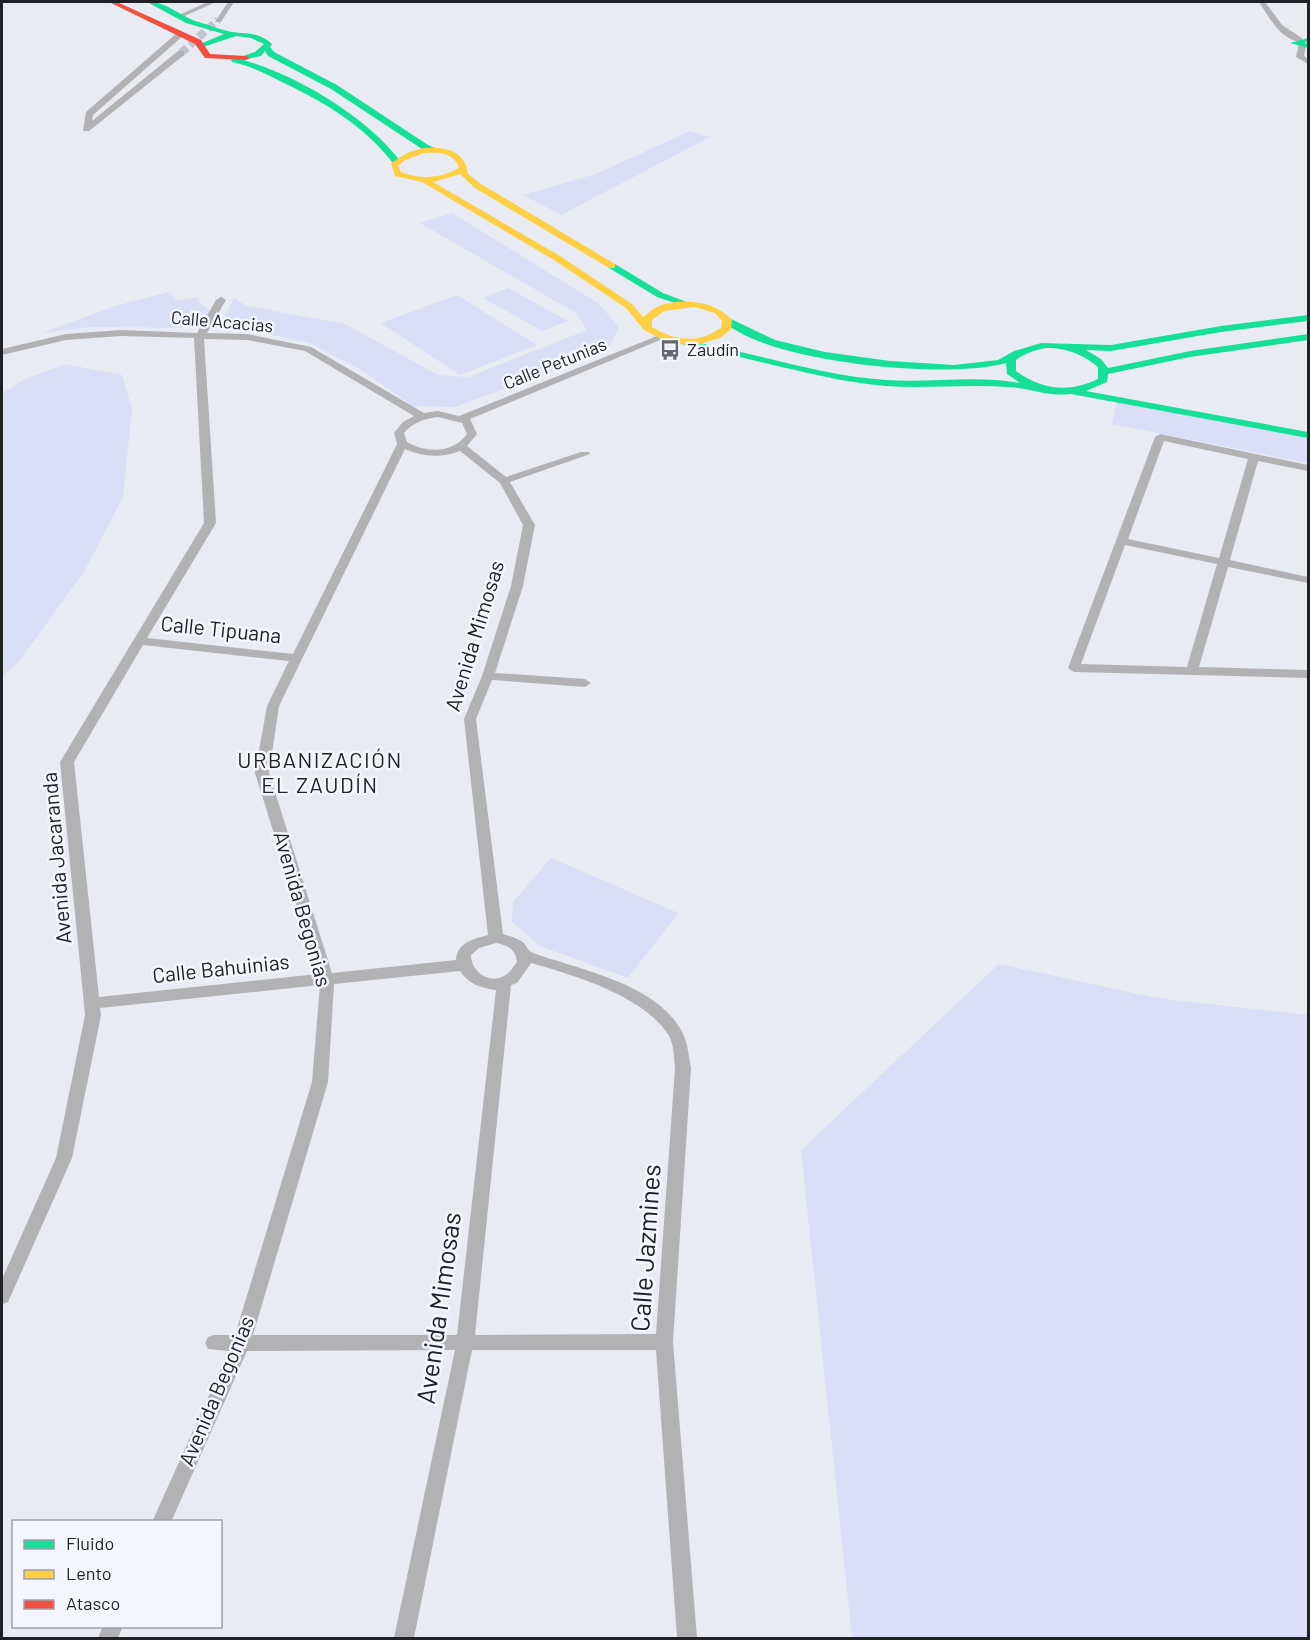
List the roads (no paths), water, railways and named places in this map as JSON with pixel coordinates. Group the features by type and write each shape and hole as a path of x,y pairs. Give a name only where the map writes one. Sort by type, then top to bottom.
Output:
{"main road":[{"path":"112,2 203,46"},
{"path":"150,2 178,17 212,30 261,38 268,44 267,48 272,54 334,87 425,147 460,156 465,165 464,175 512,208 585,249 657,294 719,311 739,330 767,341 869,360 925,365 978,365 1000,362 1034,346 1111,348 1221,329 1308,318"},
{"path":"237,35 216,38 203,46 201,50 208,56 252,64 349,118 387,147 396,161 394,170 398,174 424,180 557,258 620,300 660,338 732,351 804,370 885,383 1010,384 1047,391 1075,392 1120,399 1308,435"},
{"path":"233,59 254,56 267,48"},
{"path":"396,161 412,153 435,150"},
{"path":"424,180 448,177 463,169"},
{"path":"647,328 647,319 652,313 662,308 687,304"},
{"path":"688,344 714,339 728,328 728,321"},
{"path":"1105,372 1190,354 1308,337"},
{"path":"1069,347 1093,356 1103,366 1105,372 1103,380 1095,386 1075,392"},
{"path":"1017,353 1011,359 1011,372 1026,384 1047,391"},
{"path":"1095,386 1120,399"}],"street":[{"path":"178,17 213,2"},
{"path":"218,20 231,2"},
{"path":"1262,2 1279,27 1304,43 1300,57 1308,62"},
{"path":"180,35 89,114 86,129 181,52"},
{"name":"Avenida Jacaranda","path":"2,1297 64,1158 93,1015 68,762 210,523 198,340 221,300"},
{"name":"Calle Acacias","path":"2,352 66,337 121,333 203,334 247,338 308,349 422,416"},
{"name":"Calle Petunias","path":"461,418 660,338"},
{"path":"402,444 421,452 434,453 461,446 472,434 471,427 461,418 438,414 422,416"},
{"name":"Avenida Begonias","path":"161,1520 242,1342 320,1082 327,980 262,773 273,706 402,444 399,432 403,426 422,416"},
{"path":"1308,468 1160,437 1074,668 1308,674"},
{"name":"Avenida Mimosas","path":"461,446 504,481 529,525 517,586 488,676 470,719 496,938"},
{"path":"504,481 585,454"},
{"path":"1191,671 1254,457"},
{"path":"1122,541 1308,580"},
{"name":"Calle Tipuana","path":"140,641 297,658"},
{"path":"488,676 585,683"},
{"path":"496,938 515,943 524,956 520,971 504,982 479,982 470,977 463,965 465,953 471,946 496,938"},
{"name":"Calle Jazmines","path":"524,956 575,970 618,989 652,1010 675,1034 683,1068 664,1342 687,1638"},
{"name":"Calle Bahuinias","path":"91,1003 463,965"},
{"name":"Avenida Mimosas","path":"404,1638 465,1343 504,982"},
{"path":"214,1343 664,1342"}],"tunnel":[{"path":"181,53 218,20"}],"place":[{"name":"Zaudín","path":"670,350"}],"district":[{"name":"URBANIZACIÓN EL ZAUDÍN","path":"320,772"}]}
